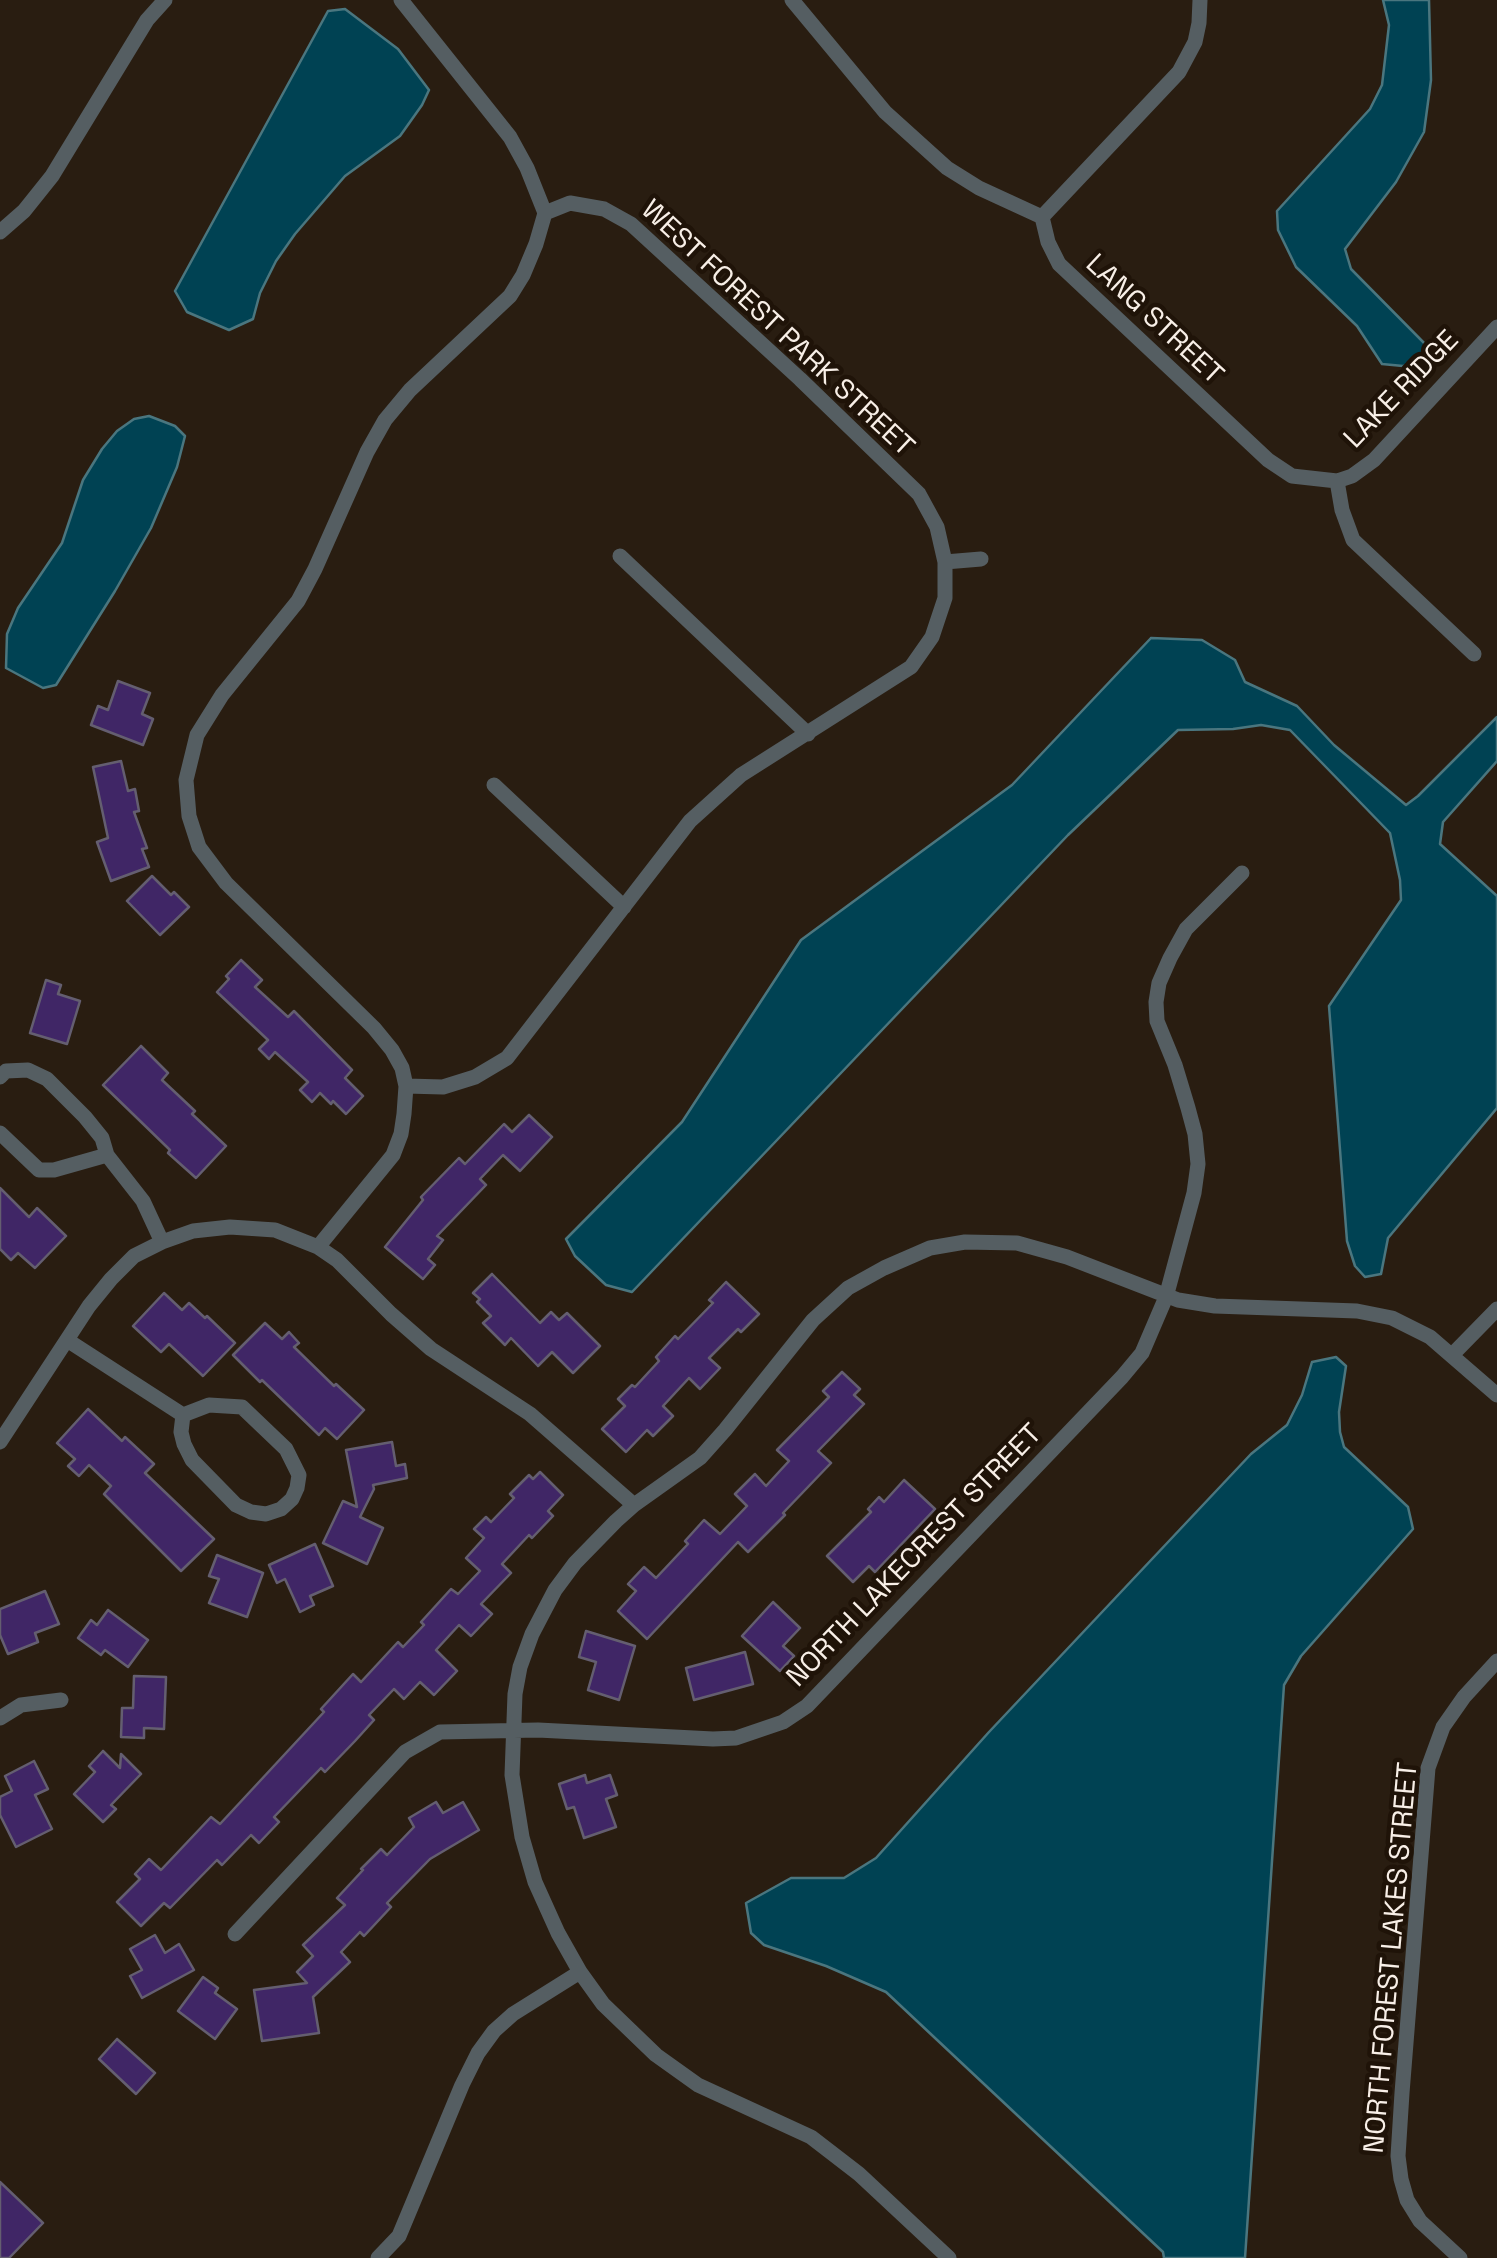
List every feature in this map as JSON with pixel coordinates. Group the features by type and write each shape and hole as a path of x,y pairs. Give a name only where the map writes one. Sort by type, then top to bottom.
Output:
{"street":[{"path":"0,232 24,211 52,176 147,20 164,0"},
{"path":"318,1247 393,1154 401,1134 406,1086 402,1068 374,1028 226,883 199,846 189,816 186,780 198,735 222,695 298,601 316,569 385,420 410,390 510,296 523,275 545,213 510,137 400,0"},
{"path":"792,0 885,112 947,168 979,188 1042,217 1179,72 1195,42 1200,0"},
{"name":"WEST FOREST PARK STREET","path":"545,213 570,203 604,208 631,224 666,254 919,494 937,527 944,562"},
{"name":"LANG STREET","path":"1042,217 1059,264 1268,460 1292,476 1338,481"},
{"name":"LAKE RIDGE","path":"1338,481 1374,460 1497,328"},
{"path":"1338,481 1342,510 1353,540 1474,654"},
{"path":"620,556 808,734"},
{"path":"406,1086 443,1087 475,1077 506,1058 690,821 741,775 911,667 932,637 945,598 944,562 981,559"},
{"path":"494,785 624,907"},
{"name":"NORTH LAKECREST STREET","path":"235,1934 405,1752 440,1732 538,1730 714,1739 736,1738 784,1722 807,1706 1122,1377 1142,1353 1166,1297 1198,1164 1192,1121 1157,1021 1159,983 1186,930 1242,872"},
{"path":"0,1077 6,1071 28,1070 46,1079 86,1117 102,1138 107,1155 142,1201 162,1242"},
{"path":"0,1133 39,1170 67,1168 107,1155"},
{"path":"0,1442 110,1279 134,1256 194,1231 230,1227 274,1230 318,1247 338,1260 431,1349 530,1414 634,1505"},
{"path":"949,2258 860,2174 811,2138 698,2085 656,2055 604,2004 580,1972 558,1933 530,1867 512,1775 515,1694 520,1668 555,1590 575,1562 634,1505 700,1458 813,1320 848,1288 930,1248 964,1242 1017,1243 1067,1257 1166,1297 1215,1306 1357,1311 1392,1318 1430,1337 1497,1395"},
{"path":"1453,1354 1497,1309"},
{"path":"67,1340 183,1415"},
{"path":"224,1405 242,1407 250,1413 293,1460 299,1475 292,1499 281,1509 266,1514 236,1505 192,1460 181,1432 183,1415 224,1405"},
{"name":"NORTH FOREST LAKES STREET","path":"1460,2258 1420,2221 1407,2200 1398,2156 1428,1768 1444,1727 1497,1660"},
{"path":"0,1718 20,1705 61,1700"},
{"path":"378,2258 400,2236 462,2086 486,2042 512,2014 580,1972"}],"water":[{"path":"1383,0 1429,0 1431,80 1424,132 1396,182 1345,249 1351,269 1430,349 1419,362 1403,366 1382,364 1357,326 1296,267 1278,230 1277,211 1370,109 1382,85 1389,25"},
{"path":"345,9 398,49 429,90 422,105 400,136 345,176 295,234 260,293 253,319 229,330 187,312 175,291 328,11"},
{"path":"149,416 175,426 185,436 177,467 151,528 115,591 56,685 43,688 6,668 7,634 18,608 62,543 83,480 102,449 134,419"},
{"path":"1151,638 1202,640 1235,660 1245,682 1297,706 1334,745 1406,805 1497,717 1497,761 1443,822 1440,844 1497,896 1497,1108 1388,1238 1381,1274 1365,1277 1355,1266 1347,1241 1329,1006 1401,900 1390,833 1290,730 1261,725 1178,730 1068,835 632,1292 606,1285 575,1256 566,1239 682,1122 801,940 1012,785"},
{"path":"1336,1357 1346,1366 1339,1412 1344,1447 1408,1507 1413,1529 1301,1656 1284,1685 1245,2258 1164,2258 1163,2252 886,1992 764,1945 751,1933 746,1903 791,1878 844,1878 876,1858 1251,1454 1287,1425 1312,1362"}],"building":[{"path":"118,681 150,693 142,714 153,719 143,745 91,725 98,706 108,710"},
{"path":"121,761 128,791 135,789 139,811 134,812 147,848 142,849 149,867 111,881 97,842 108,838 93,767"},
{"path":"152,876 189,907 160,935 127,901"},
{"path":"241,960 262,980 255,987 288,1017 294,1011 352,1070 345,1078 363,1096 346,1114 320,1093 312,1102 300,1090 308,1082 275,1052 269,1059 259,1049 268,1040 217,992"},
{"path":"46,980 61,985 58,994 80,1001 67,1044 30,1033"},
{"path":"141,1046 168,1073 162,1080 226,1146 196,1178 103,1085"},
{"path":"529,1115 552,1137 520,1171 503,1155 480,1179 486,1185 437,1236 443,1240 428,1259 435,1265 423,1279 385,1247 423,1200 421,1197 459,1158 465,1164 504,1124 512,1132"},
{"path":"0,1188 29,1217 37,1208 66,1236 35,1268 18,1253 11,1260 0,1249"},
{"path":"492,1274 540,1323 551,1312 559,1320 567,1313 600,1346 573,1373 552,1352 538,1366 511,1338 505,1345 483,1323 491,1316 473,1293"},
{"path":"726,1282 759,1314 709,1358 720,1368 700,1389 689,1378 663,1406 673,1416 653,1436 647,1430 626,1452 602,1429 625,1406 618,1399 659,1361 656,1357 675,1336 678,1339 713,1303 709,1300"},
{"path":"164,1293 182,1310 189,1303 235,1343 203,1376 169,1344 161,1352 133,1326"},
{"path":"265,1323 282,1339 289,1332 299,1343 294,1347 364,1410 337,1439 325,1428 319,1435 233,1355"},
{"path":"842,1372 860,1389 854,1395 864,1404 818,1451 831,1463 748,1552 738,1542 647,1639 618,1611 636,1591 628,1584 644,1567 656,1578 704,1520 720,1534 747,1506 735,1494 755,1474 766,1486 789,1461 777,1450 829,1397 823,1391"},
{"path":"88,1409 154,1464 145,1473 214,1539 181,1571 104,1494 111,1486 89,1465 79,1476 68,1466 75,1459 57,1443"},
{"path":"392,1442 396,1466 405,1464 407,1478 373,1485 360,1517 383,1528 367,1564 323,1543 343,1501 357,1507 346,1450"},
{"path":"540,1472 563,1495 548,1511 553,1516 502,1564 511,1573 481,1604 492,1614 471,1636 459,1625 436,1650 457,1671 434,1695 420,1682 404,1699 394,1689 369,1715 374,1720 355,1741 325,1772 321,1768 274,1817 279,1822 259,1843 251,1835 222,1865 217,1860 170,1908 164,1903 141,1926 117,1902 140,1879 135,1874 149,1859 161,1870 211,1817 220,1824 324,1712 321,1709 353,1674 361,1682 398,1642 403,1647 451,1589 458,1594 480,1571 466,1558 484,1538 474,1529 486,1517 491,1522 514,1498 510,1494 529,1475 533,1479"},
{"path":"904,1480 935,1509 875,1572 869,1566 853,1582 827,1556 871,1512 868,1509 879,1497 884,1502"},
{"path":"315,1544 333,1586 310,1596 314,1605 300,1612 285,1579 277,1583 269,1565"},
{"path":"217,1555 263,1573 247,1617 209,1603 219,1579 209,1576"},
{"path":"45,1591 59,1624 35,1633 38,1642 8,1654 0,1635 0,1609"},
{"path":"773,1602 800,1628 783,1646 794,1656 780,1671 742,1636"},
{"path":"108,1610 148,1640 128,1667 105,1650 101,1655 78,1638 91,1620 97,1625"},
{"path":"586,1631 635,1646 619,1700 588,1690 596,1662 579,1657"},
{"path":"745,1652 753,1684 694,1700 686,1668"},
{"path":"134,1676 166,1677 164,1729 144,1728 144,1738 121,1737 122,1708 133,1708"},
{"path":"103,1751 120,1768 121,1754 141,1774 111,1805 116,1809 103,1822 74,1794 95,1772 89,1766"},
{"path":"34,1761 48,1789 35,1795 52,1829 16,1847 0,1815 0,1797 12,1791 5,1776"},
{"path":"585,1775 587,1783 610,1775 617,1795 606,1799 616,1827 584,1838 574,1807 567,1809 559,1784"},
{"path":"436,1802 443,1813 463,1802 479,1830 430,1859 387,1903 391,1907 364,1936 360,1932 341,1952 350,1962 313,1997 319,2033 262,2041 254,1990 307,1983 297,1972 313,1956 303,1945 345,1905 337,1898 361,1869 381,1849 387,1855 414,1827 409,1818"},
{"path":"155,1935 165,1953 179,1944 194,1970 142,1998 130,1976 142,1970 130,1949"},
{"path":"203,1977 218,1988 215,1993 237,2009 215,2039 178,2011"},
{"path":"117,2039 155,2073 136,2094 99,2059"},
{"path":"0,2182 43,2223 9,2258 0,2258"}]}
